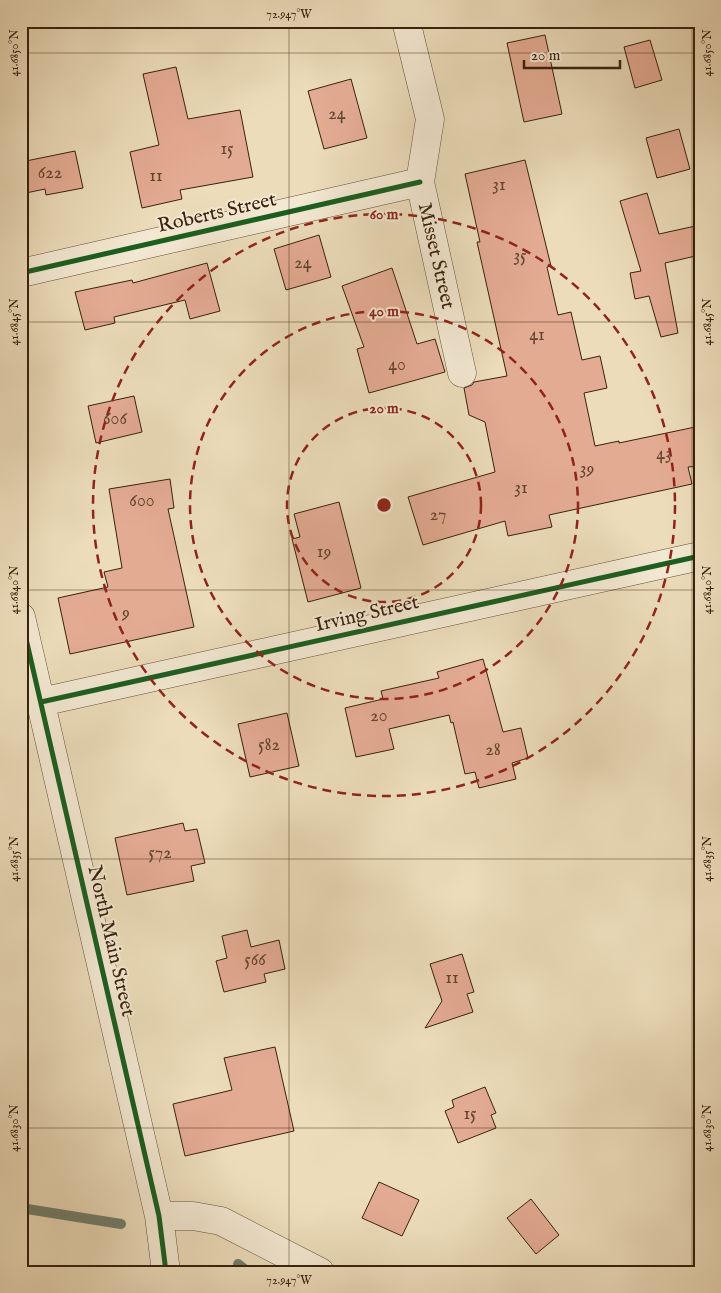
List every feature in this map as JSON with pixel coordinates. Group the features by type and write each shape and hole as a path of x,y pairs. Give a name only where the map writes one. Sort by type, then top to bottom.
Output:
{"street":[{"name":"Misset Street","path":"406,21 430,119 420,182 462,373"},
{"name":"Roberts Street","path":"21,273 420,182"},
{"name":"Irving Street","path":"41,702 700,556"},
{"name":"North Main Street","path":"21,617 159,1216 166,1272"},
{"path":"159,1216 193,1216 220,1221 320,1272"}],"building":[{"path":"545,35 562,114 524,122 507,43"},
{"path":"650,40 662,80 635,88 624,47"},
{"path":"176,67 188,119 240,110 253,177 180,190 182,199 142,208 130,152 159,145 143,74"},
{"path":"351,79 367,138 324,149 308,91"},
{"path":"679,129 690,169 657,178 646,138"},
{"path":"75,151 83,188 46,195 45,189 21,194 21,162"},
{"path":"525,160 551,266 547,267 558,315 571,312 582,360 600,356 607,388 584,393 595,446 619,441 619,443 700,426 700,466 688,467 692,484 549,515 552,527 508,536 505,521 423,545 408,497 495,472 485,422 469,415 464,388 472,385 474,382 507,376 477,242 480,242 465,174"},
{"path":"647,193 659,234 700,225 700,255 665,263 678,333 661,337 649,296 635,299 630,273 641,271 620,201"},
{"path":"319,235 331,277 286,290 274,249"},
{"path":"207,263 220,311 190,319 185,300 114,317 115,323 85,330 75,292 132,280 133,283"},
{"path":"392,268 417,344 435,339 445,372 369,393 357,349 364,347 342,286"},
{"path":"134,396 142,432 96,443 88,406"},
{"path":"170,479 174,508 168,509 194,627 70,654 58,598 108,587 104,572 122,568 109,489"},
{"path":"339,502 361,588 308,602 292,539 300,537 294,514"},
{"path":"483,659 503,732 521,728 528,758 512,763 516,779 479,788 475,772 465,774 453,722 451,723 449,715 389,729 394,749 356,757 345,708 383,699 381,691 439,678 437,672"},
{"path":"287,713 299,766 250,777 238,724"},
{"path":"183,823 185,831 197,829 205,863 191,866 194,881 127,895 115,838"},
{"path":"247,930 251,947 279,940 285,969 264,974 266,982 224,992 216,961 227,958 222,936"},
{"path":"462,954 474,992 467,994 473,1012 425,1028 442,1001 430,964"},
{"path":"275,1047 294,1131 185,1156 173,1104 232,1090 224,1058"},
{"path":"485,1087 496,1113 491,1115 496,1128 458,1143 445,1111 454,1107 452,1100"},
{"path":"379,1182 419,1200 402,1236 362,1218"},
{"path":"531,1199 559,1235 536,1254 507,1218"}],"waterway":[{"path":"21,1208 121,1224"},
{"path":"238,1264 248,1272"}],"cycle path":[{"path":"21,273 420,182"},
{"path":"41,702 700,556"},
{"path":"21,617 159,1216 166,1272"}]}
